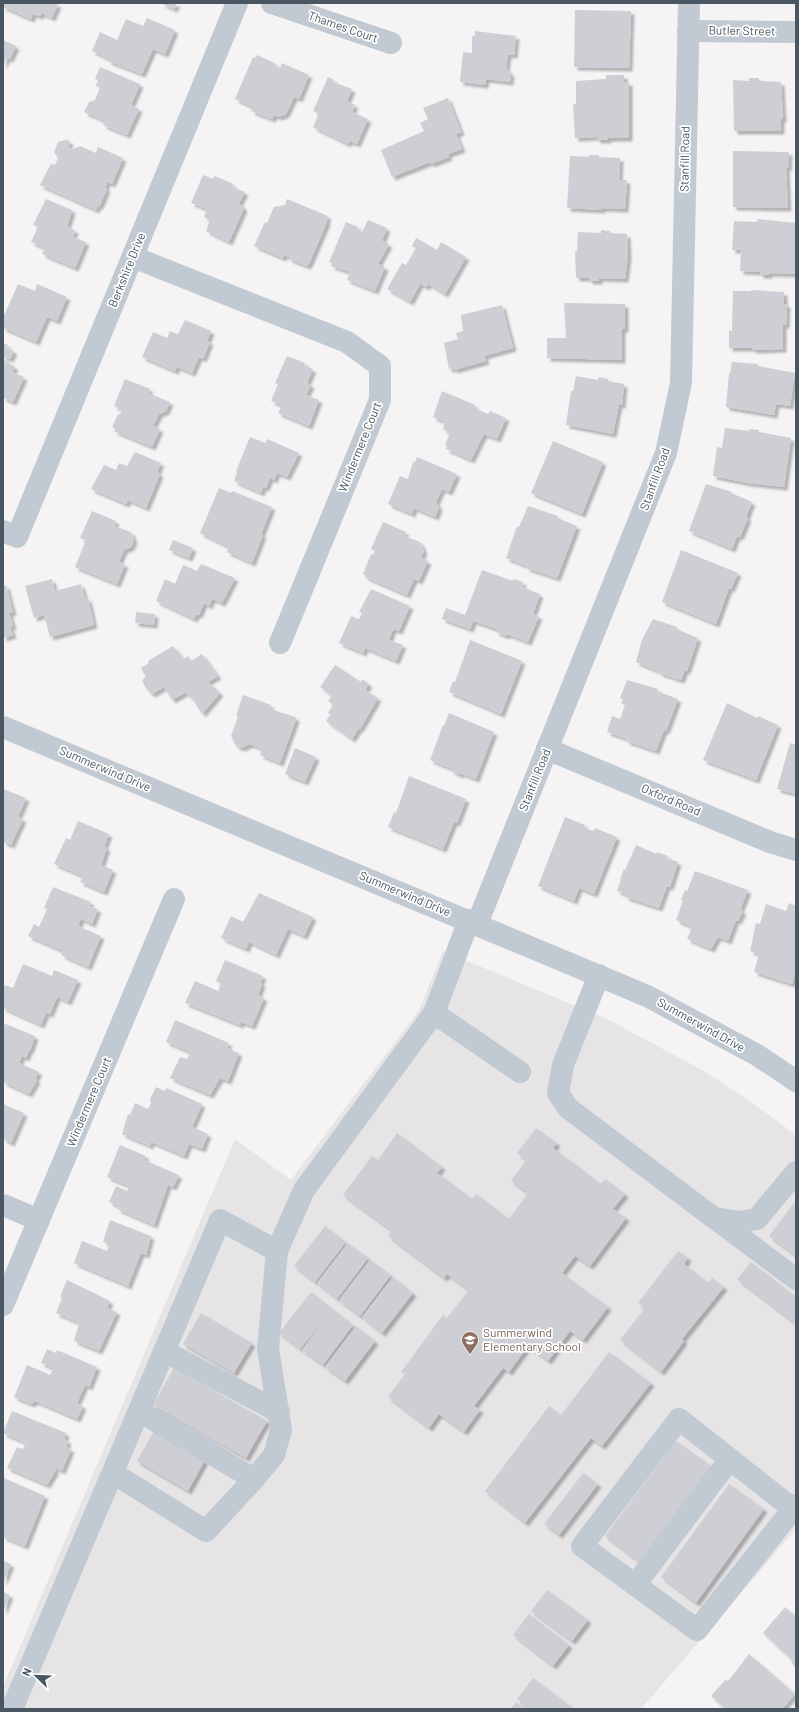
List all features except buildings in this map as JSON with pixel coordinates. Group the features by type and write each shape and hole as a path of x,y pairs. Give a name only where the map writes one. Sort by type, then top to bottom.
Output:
{"street":[{"name":"Berkshire Drive","path":"10,534 133,257 237,3"},
{"name":"Thames Court","path":"272,3 391,43"},
{"name":"Stanfill Road","path":"113,1473 206,1531 274,1455 281,1430 268,1349 277,1250 304,1190 434,1013 547,749 666,453 681,383 689,3"},
{"name":"Butler Street","path":"688,31 796,32"},
{"name":"Windermere Court","path":"133,257 347,342 380,366 380,400 280,643"},
{"name":"Summerwind Drive","path":"3,727 473,922 647,996 757,1055 796,1081"},
{"name":"Oxford Road","path":"547,749 770,842 796,850"},
{"name":"Windermere Court","path":"3,1305 174,899"},
{"path":"599,975 564,1065 558,1093 568,1108 796,1279"},
{"path":"434,1013 520,1072"},
{"path":"714,1218 740,1222 757,1219 794,1180"},
{"path":"3,1205 39,1220"},
{"path":"12,1709 220,1220 277,1250"},
{"path":"164,1352 279,1412"},
{"path":"139,1411 254,1479"},
{"path":"679,1419 730,1459 794,1507 697,1630 582,1546 679,1419"},
{"path":"635,1585 730,1459"}],"shaded area":[{"name":"Summerwind Elementary School","path":"443,951 607,1019 704,1071 753,1103 796,1135 796,1529 641,1709 3,1709 3,1687 235,1139 291,1180 419,1010"}],"place":[{"name":"Summerwind Elementary School","path":"470,1355"}]}
